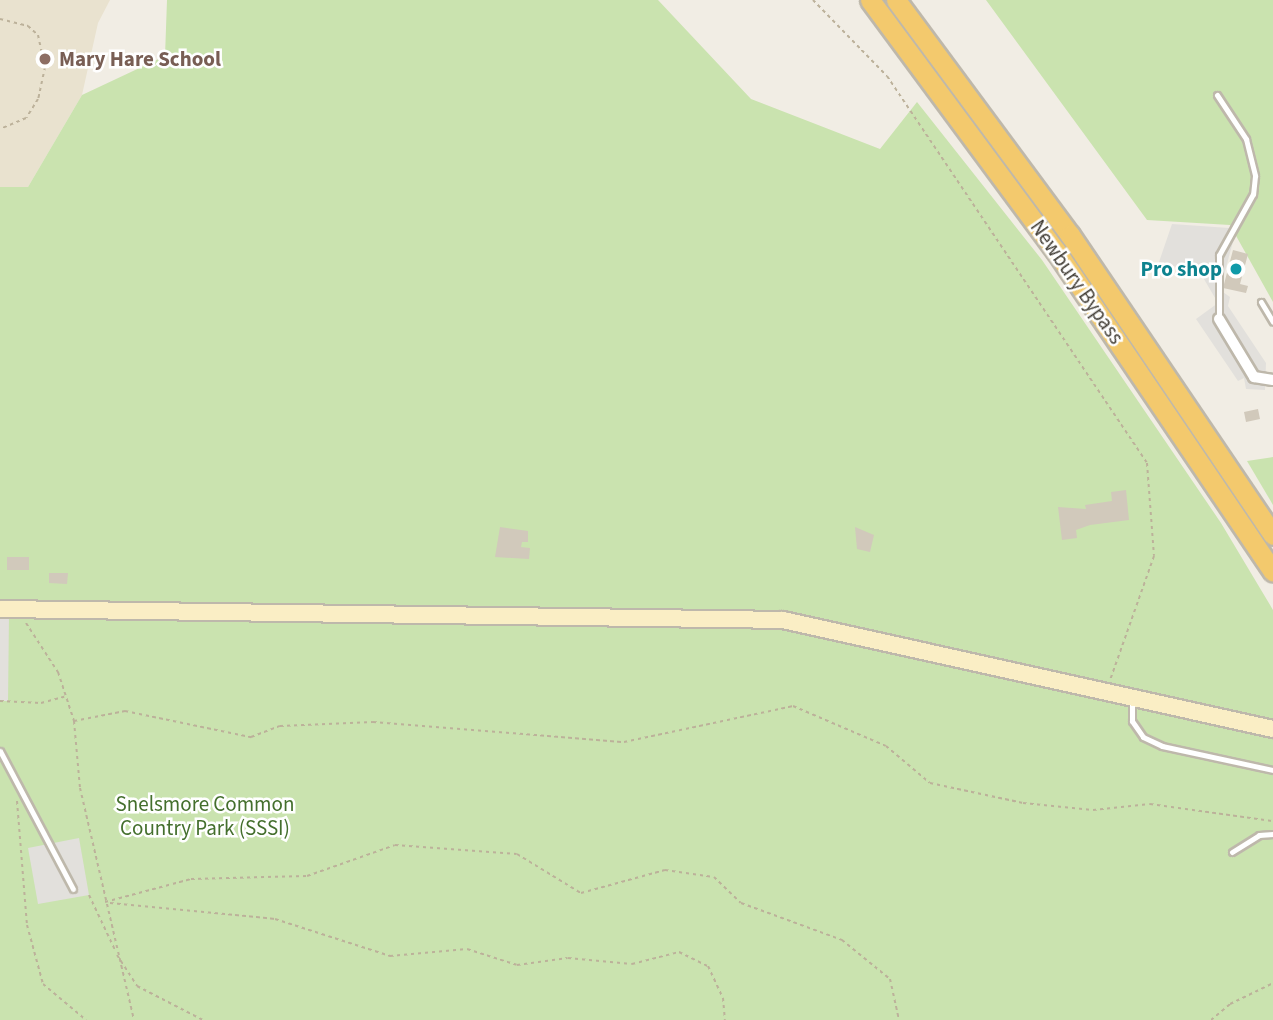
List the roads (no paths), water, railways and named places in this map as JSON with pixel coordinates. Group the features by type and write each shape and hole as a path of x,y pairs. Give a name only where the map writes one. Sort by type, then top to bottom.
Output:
{"highway":[{"name":"Newbury Bypass","path":"870,0 1056,251 1273,572"},
{"name":"Newbury Bypass","path":"896,0 1070,234 1273,535"}],"main road":[{"path":"0,609 750,617 783,620 1132,701 1267,728"}],"street":[{"path":"1219,319 1254,377 1273,380"}],"lane":[{"path":"1217,95 1246,139 1255,176 1253,194 1219,255 1219,319"},
{"path":"1261,302 1273,322"},
{"path":"1132,701 1132,721 1143,737 1162,746 1273,770"},
{"path":"0,751 73,889"},
{"path":"1232,852 1259,835 1273,834"}],"place":[{"name":"Mary Hare School","path":"45,59"},
{"name":"Pro shop","path":"1236,269"}],"park label":[{"name":"Snelsmore Common Country Park (SSSI)","path":"205,816"}]}
